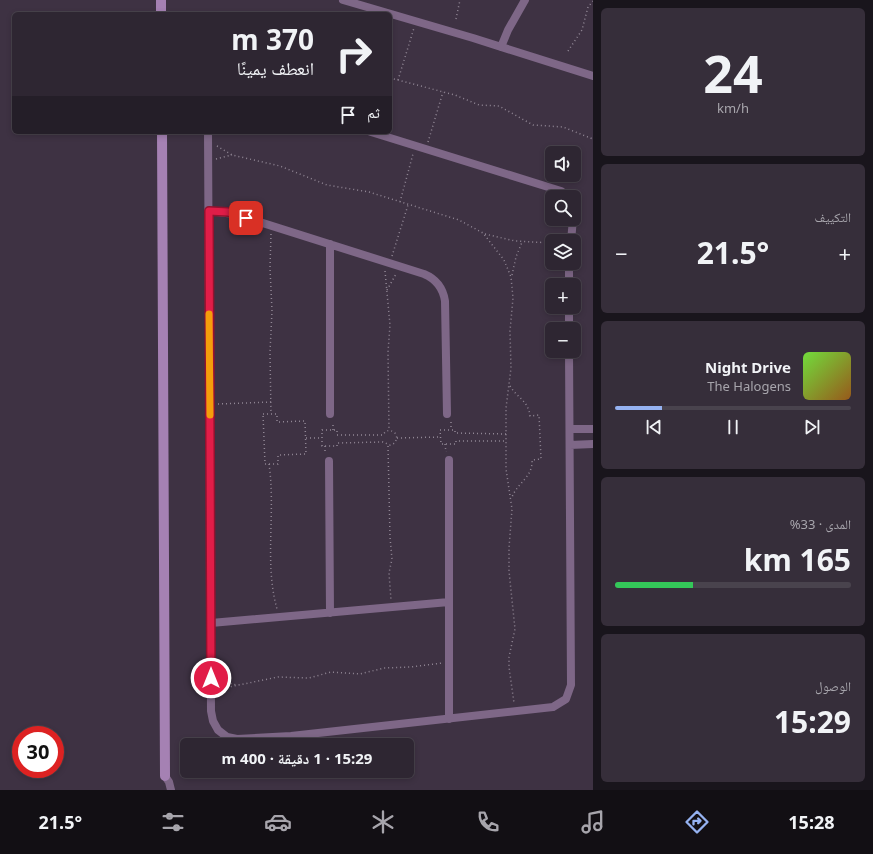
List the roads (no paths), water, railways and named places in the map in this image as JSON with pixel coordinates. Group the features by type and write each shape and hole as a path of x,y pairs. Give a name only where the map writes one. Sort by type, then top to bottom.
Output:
{"main road":[{"path":"161,0 161,12"},
{"path":"162,134 165,776"}],"street":[{"path":"343,0 385,12"},
{"path":"501,46 525,0"},
{"path":"392,14 501,46 593,76"},
{"path":"208,134 211,690 213,721 222,734 232,739 291,736 449,720 553,707 562,702 569,694 571,685 569,358"},
{"path":"377,134 558,190"},
{"path":"209,211 234,214 401,266 433,278 440,286 444,296 447,414"},
{"path":"330,244 330,414"},
{"path":"570,429 593,429"},
{"path":"570,445 593,444"},
{"path":"448,460 449,720"},
{"path":"329,461 330,613"},
{"path":"211,623 449,602"},
{"path":"165,776 169,782 171,790"}]}
